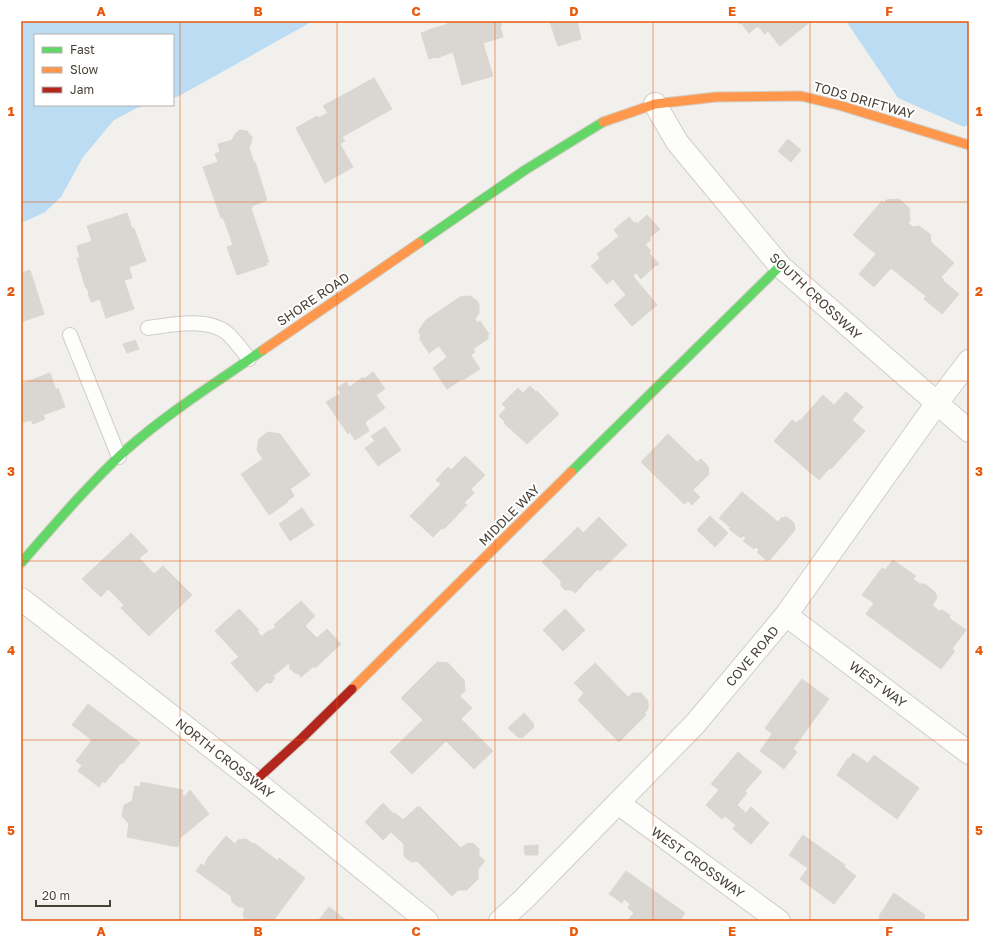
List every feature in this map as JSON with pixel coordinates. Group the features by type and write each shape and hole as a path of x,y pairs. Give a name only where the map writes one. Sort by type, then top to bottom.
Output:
{"street":[{"name":"TODS DRIFTWAY","path":"654,104 716,97 801,96 842,106 969,145"},
{"name":"SOUTH CROSSWAY","path":"654,104 677,142 780,266 969,431"},
{"name":"SHORE ROAD","path":"21,563 60,517 119,457 145,434 192,398 525,170 603,122 654,104"},
{"name":"MIDDLE WAY","path":"255,781 308,732 780,266"},
{"name":"COVE ROAD","path":"500,921 524,899 695,724 786,615 937,403 969,361"},
{"name":"NORTH CROSSWAY","path":"21,599 255,781 427,921"},
{"name":"WEST WAY","path":"786,615 969,753"},
{"name":"WEST CROSSWAY","path":"618,803 778,921"}],"lane":[{"path":"148,328 187,323 210,324 226,332 249,359"},
{"path":"70,335 119,457"}],"water":[{"path":"21,21 313,21 174,98 174,34 34,34 34,106 144,106 137,108 114,120 83,157 61,197 45,212 21,222"},
{"path":"846,21 969,21 969,124 964,127 898,98"}],"building":[{"path":"447,21 500,21 502,25 500,26 503,37 483,43 493,76 462,85 453,52 437,58 429,59 421,33 448,24"},
{"path":"548,21 577,21 581,39 558,46 550,22 549,23"},
{"path":"737,21 811,21 780,46 768,31 765,34 758,26 749,33 741,23 739,24"},
{"path":"374,78 392,109 342,137 345,141 340,144 353,167 325,183 296,128 317,116 318,118 328,113 323,106"},
{"path":"240,130 247,131 252,137 249,147 267,200 252,206 251,208 269,262 266,263 267,265 237,275 227,247 233,245 223,217 221,218 203,167 218,162 215,154 220,152 218,144 232,140 235,134"},
{"path":"788,139 801,150 791,162 778,151"},
{"path":"899,199 909,208 910,221 908,223 913,227 919,226 930,234 931,242 954,263 941,277 944,280 943,281 959,294 942,314 924,299 926,296 891,268 874,287 859,274 876,254 853,235 882,201 884,203 886,200"},
{"path":"127,213 132,229 134,228 146,261 129,267 132,278 124,280 134,309 106,318 100,299 91,302 77,258 80,258 77,246 92,241 87,226"},
{"path":"647,215 660,229 649,238 651,240 645,244 651,251 649,253 659,264 641,279 636,273 633,276 657,305 632,326 614,305 626,295 613,279 607,284 591,266 600,258 597,254 619,236 614,230 629,217 634,223 636,222 637,224"},
{"path":"30,270 44,314 21,322 21,273"},
{"path":"460,297 472,297 478,302 479,313 475,319 478,323 480,321 489,334 487,336 489,338 473,349 475,352 471,355 480,369 447,389 433,368 447,357 439,346 429,353 419,338 421,336 419,330 426,320"},
{"path":"135,340 139,349 127,353 123,344"},
{"path":"373,372 385,389 376,395 385,408 365,422 369,431 355,440 350,432 348,434 326,402 341,393 337,388 346,382 350,387 363,377 364,379"},
{"path":"50,373 56,390 58,388 65,407 43,415 45,419 33,424 31,420 21,423 21,384"},
{"path":"530,386 536,392 537,391 559,414 527,444 504,423 505,422 499,416 506,408 502,404 518,388 523,393"},
{"path":"846,392 863,407 852,420 865,431 831,469 830,468 819,480 774,441 792,420 796,423 799,420 800,421 823,395 834,405"},
{"path":"385,427 401,450 378,466 365,448 375,441 371,436"},
{"path":"268,432 280,434 310,475 290,489 294,496 287,501 288,502 269,515 241,474 263,459 257,450 259,439"},
{"path":"668,434 697,462 701,459 708,466 709,474 693,490 700,497 692,505 688,501 684,504 641,462"},
{"path":"465,456 485,475 471,489 474,493 464,503 467,505 444,529 442,528 433,537 410,516 441,484 436,480 448,467 451,470"},
{"path":"742,492 778,522 781,518 787,517 794,523 795,530 770,560 769,559 767,561 757,552 759,550 756,547 754,549 743,541 746,538 743,536 741,538 729,529 731,528 719,518"},
{"path":"302,508 314,525 290,541 279,524"},
{"path":"710,516 728,533 715,547 697,530"},
{"path":"599,517 627,545 600,571 598,569 575,593 571,590 565,590 561,586 561,581 542,562 578,527 583,533"},
{"path":"131,533 148,551 139,558 154,574 163,566 192,595 149,636 121,608 124,605 108,589 101,597 82,579"},
{"path":"893,560 916,576 913,579 920,584 925,584 935,592 937,598 932,605 939,611 942,610 950,615 949,618 966,630 952,649 955,651 941,669 866,614 874,603 862,595 882,568 885,570"},
{"path":"301,601 315,616 305,626 317,638 327,629 341,644 315,668 314,666 301,677 299,674 290,669 289,663 273,676 275,678 271,683 266,683 257,692 231,663 239,657 215,631 239,609 259,630 257,631 263,638 263,635 276,627 274,625"},
{"path":"565,609 585,630 563,651 543,630"},
{"path":"437,662 448,663 464,680 465,691 460,696 472,708 461,719 493,751 474,769 446,741 412,774 390,752 423,720 401,698"},
{"path":"595,663 628,697 633,693 641,693 648,701 648,709 644,714 646,715 619,742 578,700 584,693 574,683"},
{"path":"802,679 829,699 793,749 797,752 784,769 760,751 772,734 765,728"},
{"path":"88,704 140,743 105,783 103,781 99,787 78,771 82,765 76,761 92,740 72,725"},
{"path":"524,713 534,724 534,727 522,738 519,738 508,728"},
{"path":"738,752 762,772 745,791 747,793 737,805 746,813 751,807 769,823 751,844 733,829 736,825 725,816 722,819 706,805 719,790 711,784"},
{"path":"853,753 868,763 874,755 919,788 897,819 837,775"},
{"path":"141,782 183,790 182,795 185,796 190,790 209,814 180,838 178,847 127,837 129,824 122,816 124,805 132,801 135,786 140,787"},
{"path":"383,803 394,814 395,813 403,820 417,807 420,807 461,848 466,844 473,843 479,849 479,856 485,861 478,869 478,879 467,890 458,890 452,896 417,861 411,862 404,856 404,844 391,832 383,840 365,822"},
{"path":"803,835 845,865 844,867 856,876 834,904 800,879 808,868 789,855"},
{"path":"226,836 235,844 238,840 246,839 253,844 254,843 278,861 279,858 305,878 273,921 245,921 243,914 245,908 239,907 232,902 231,896 196,871 201,864 204,866 207,859"},
{"path":"538,845 538,855 525,855 524,846"},
{"path":"626,871 685,913 680,921 632,921 629,919 634,913 628,908 630,904 624,899 622,903 609,894"},
{"path":"894,893 925,915 923,921 878,921 879,916"},
{"path":"329,907 347,921 318,921"}],"traffic: fast":[{"path":"419,243 525,170 603,122"},
{"path":"571,472 780,266"},
{"path":"21,563 59,519 127,449 176,410 263,350"}],"traffic: slow":[{"path":"603,122 655,104 716,97 801,96 842,106 969,145"},
{"path":"263,350 419,243"},
{"path":"352,689 571,472"}],"traffic: jam":[{"path":"255,781 352,689"}]}
